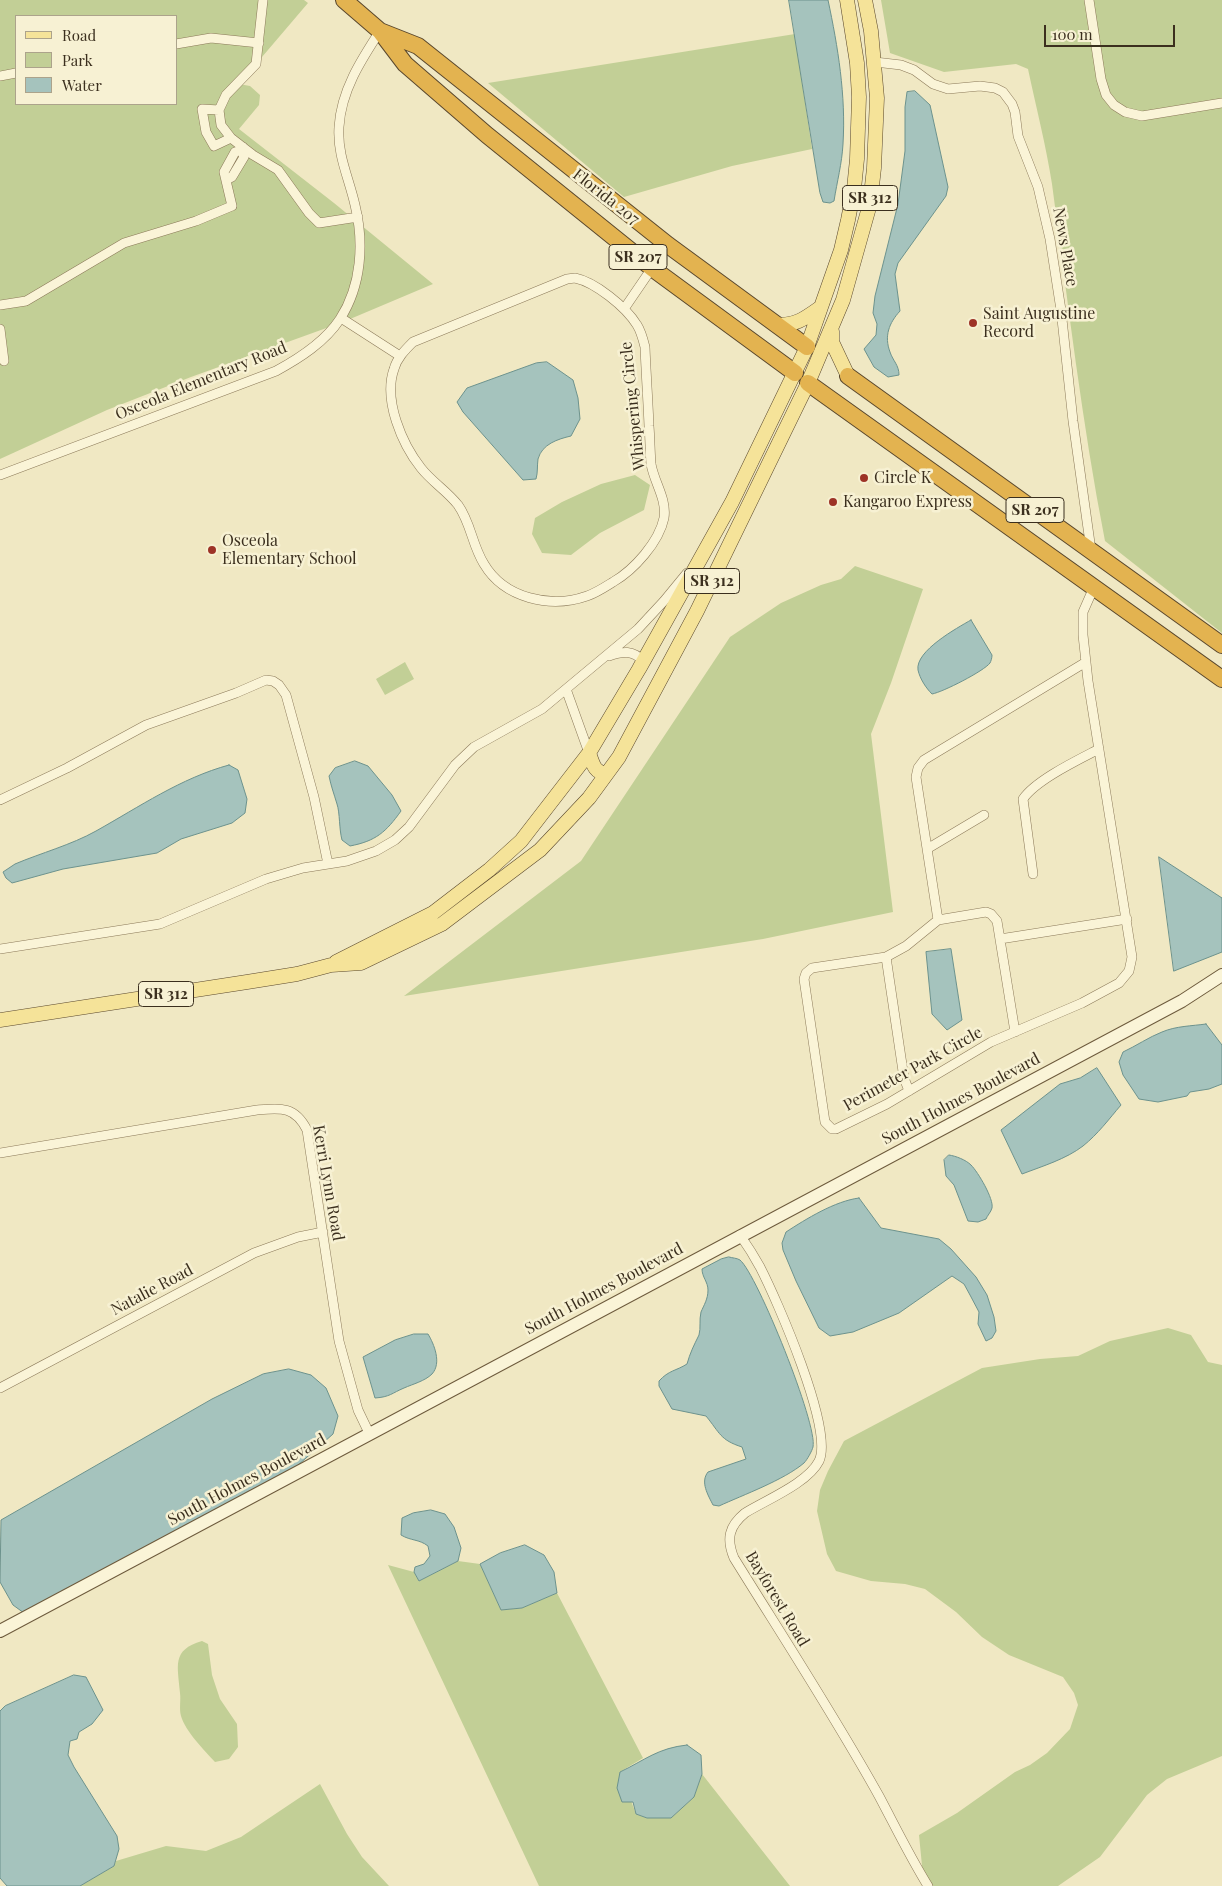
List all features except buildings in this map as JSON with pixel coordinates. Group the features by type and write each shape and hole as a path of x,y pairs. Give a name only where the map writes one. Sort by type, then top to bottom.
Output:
{"highway":[{"name":"SR 207","path":"344,0 380,31 405,64 554,190 652,268 795,373"},
{"name":"Florida 207","path":"380,31 418,46 668,245 814,352"},
{"name":"SR 207","path":"848,376 1222,645"},
{"name":"SR 207","path":"808,383 1222,679"}],"main road":[{"name":"SR 312","path":"0,1020 297,974 331,965 361,962 442,924 540,850 590,798 619,756 697,611 808,383 821,308 841,250 854,189 859,97 858,63 847,0"},
{"path":"854,0 862,52 865,57 875,62"},
{"name":"SR 312","path":"331,965 434,913 489,870 521,841 589,753 732,502 795,373 814,352 832,327 852,272 870,204 877,98 875,62 865,0"},
{"path":"776,325 798,323 821,308"},
{"path":"832,327 832,342 848,376"},
{"name":"SR 207","path":"814,352 848,376"},
{"name":"SR 207","path":"795,373 808,383"},
{"path":"589,753 595,769 599,773 606,774"},
{"name":"South Holmes Boulevard","path":"0,1631 1182,1001 1222,975"}],"street":[{"path":"263,0 256,64 226,95 219,110 222,125 242,149 278,170 309,213 319,222 358,217"},
{"path":"1090,0 1101,79 1106,95 1114,105 1125,112 1142,116 1222,103"},
{"name":"Osceola Elementary Road","path":"0,475 276,371 307,353 341,318 358,271 361,239 358,217 341,158 339,126 343,100 350,82 380,31"},
{"path":"178,44 211,38 259,43"},
{"name":"News Place","path":"875,62 901,65 914,70 933,84 948,90 980,86 996,88 1003,92 1012,104 1018,136 1038,187 1050,239 1063,326 1073,421 1091,550"},
{"path":"0,76 15,73"},
{"path":"219,110 202,109 206,132 214,146 231,138"},
{"path":"0,305 26,301 124,243 196,221 232,206 226,180 232,177 244,157 242,149"},
{"path":"624,309 652,268"},
{"name":"Whispering Circle","path":"575,278 591,284 624,309 638,326 644,347 651,463 663,502 663,520 660,530 648,550 631,569 598,591 571,600 545,601 519,595 498,582 482,562 465,516 449,494 421,468 403,439 397,423 391,394 393,370 400,356 414,342 424,337 575,278"},
{"path":"341,318 400,356"},
{"path":"0,329 4,361"},
{"path":"0,949 160,924 266,879 303,868 348,861 376,851 395,840 409,827 455,765 474,747 542,709 602,659 638,628 664,602 703,554"},
{"name":"Perimeter Park Circle","path":"938,920 906,946 886,957 812,968 806,973 804,979 825,1122 828,1126 836,1129 909,1091 977,1049 1082,1003 1119,983 1125,978 1132,964 1086,662 1082,620 1088,599 1094,587"},
{"path":"602,659 622,651 637,655 643,661"},
{"path":"1015,1032 997,921 991,914 986,912 938,920 916,777 918,768 924,760 1086,662"},
{"path":"0,800 67,768 146,725 236,693 266,680 273,681 279,685 286,695 314,797 328,864"},
{"path":"566,689 589,753"},
{"path":"1033,874 1023,799 1028,791 1076,761 1100,749"},
{"path":"927,849 984,815"},
{"path":"1000,938 1126,919"},
{"path":"886,957 904,1078 909,1091"},
{"name":"Kerri Lynn Road","path":"0,1153 257,1110 292,1111 302,1120 307,1130 338,1341 358,1410 369,1433"},
{"name":"Natalie Road","path":"0,1388 254,1253 285,1241 323,1232"},
{"name":"Bayforest Road","path":"740,1235 760,1266 789,1332 816,1411 823,1444 820,1460 810,1472 738,1519 730,1532 730,1550 826,1706 879,1796 902,1842 928,1886"}],"green space":[{"path":"0,0 304,0 308,3 239,84 250,86 260,95 259,105 239,129 433,284 343,322 191,377 107,410 0,459"},
{"path":"881,0 1222,0 1222,633 1105,541 1082,408 1052,184 1028,69 1016,64 944,72 890,53"},
{"path":"795,34 812,149 732,166 624,197 488,83"},
{"path":"635,475 650,485 644,510 600,533 571,555 542,553 532,534 535,518 562,502 601,484"},
{"path":"855,566 923,589 891,683 871,734 893,912 763,939 404,996 581,861 730,637 781,603 821,585 841,579"},
{"path":"405,662 414,679 385,695 376,679"},
{"path":"1168,1328 1191,1335 1208,1362 1222,1365 1222,1756 1167,1779 1147,1795 1100,1857 1058,1886 924,1886 919,1835 957,1813 1015,1772 1030,1765 1047,1753 1070,1729 1078,1705 1074,1693 1063,1677 1009,1655 982,1637 956,1612 925,1589 905,1584 871,1581 836,1571 827,1554 817,1511 820,1490 828,1471 844,1441 982,1368 1040,1359 1078,1356 1110,1341"},
{"path":"458,1561 480,1564 501,1610 522,1608 557,1593 643,1758 620,1772 636,1814 647,1818 671,1818 694,1797 702,1774 790,1886 539,1886 388,1565 414,1572 419,1581"},
{"path":"202,1641 208,1644 212,1675 220,1699 237,1724 238,1747 229,1759 215,1762 191,1734 183,1722 180,1713 179,1660 185,1649"},
{"path":"320,1784 347,1834 362,1857 389,1886 80,1886 114,1866 116,1861 166,1846 206,1851 241,1837"}],"water":[{"path":"789,0 828,0 832,18 840,72 844,126 834,201 830,203 823,202 820,193"},
{"path":"915,91 930,105 948,187 946,196 898,263 895,274 900,311 890,325 887,341 899,375 888,377 874,367 864,349 876,335 877,324 873,313 875,296 898,204 905,151 907,92"},
{"path":"547,362 573,380 578,398 580,419 571,436 547,446 540,454 536,479 523,480 463,412 457,402 467,388 536,363"},
{"path":"971,620 992,655 990,663 963,681 932,694 925,686 918,670 923,655 938,641"},
{"path":"355,761 368,766 392,795 401,811 380,834 367,841 350,846 342,840 338,808 329,776 335,768"},
{"path":"229,765 238,770 247,799 245,813 232,823 181,839 157,853 63,869 12,883 3,872 15,864 66,845 96,831 177,785"},
{"path":"1159,857 1222,898 1222,952 1174,971"},
{"path":"951,949 962,1020 947,1030 932,1014 926,952"},
{"path":"1206,1024 1222,1045 1222,1084 1209,1089 1190,1092 1187,1096 1158,1102 1139,1099 1123,1075 1119,1062 1123,1052 1167,1030"},
{"path":"1097,1068 1121,1105 1098,1131 1076,1151 1022,1174 1001,1130 1060,1084 1080,1078"},
{"path":"949,1155 961,1158 969,1163 981,1179 992,1204 986,1219 978,1222 968,1221 954,1185 946,1176 944,1160"},
{"path":"859,1198 881,1228 939,1239 951,1249 976,1277 987,1295 996,1331 992,1338 986,1341 978,1324 979,1312 964,1284 952,1276 899,1313 853,1332 830,1336 819,1328 796,1281 782,1243 786,1232 802,1222 840,1203"},
{"path":"729,1257 740,1260 748,1271 772,1320 797,1382 812,1433 813,1447 805,1462 796,1469 775,1481 719,1506 713,1505 707,1493 706,1476 708,1472 746,1459 742,1447 725,1439 706,1416 672,1409 659,1386 659,1381 669,1373 687,1364 699,1335 701,1312 707,1299 708,1290 702,1269"},
{"path":"414,1334 428,1334 433,1343 437,1359 435,1370 422,1380 388,1396 375,1398 363,1357 395,1340"},
{"path":"289,1369 311,1375 326,1388 338,1416 333,1434 297,1466 24,1613 13,1605 0,1582 1,1520 212,1399 263,1374"},
{"path":"431,1510 445,1514 454,1527 461,1548 458,1561 419,1581 414,1572 415,1567 424,1564 430,1556 428,1546 401,1535 402,1518 413,1513"},
{"path":"525,1545 544,1555 554,1572 557,1593 522,1608 501,1610 480,1564 500,1553"},
{"path":"74,1675 86,1677 103,1710 92,1724 79,1732 77,1739 70,1741 68,1755 117,1836 119,1849 114,1866 80,1886 7,1886 0,1878 0,1711 5,1706"},
{"path":"687,1745 701,1755 702,1774 694,1797 671,1818 647,1818 636,1814 633,1802 622,1802 617,1788 620,1772 652,1755"}],"place":[{"name":"Saint Augustine Record","path":"973,323"},
{"name":"Circle K","path":"864,478"},
{"name":"Kangaroo Express","path":"833,502"},
{"name":"Osceola Elementary School","path":"212,550"}]}
